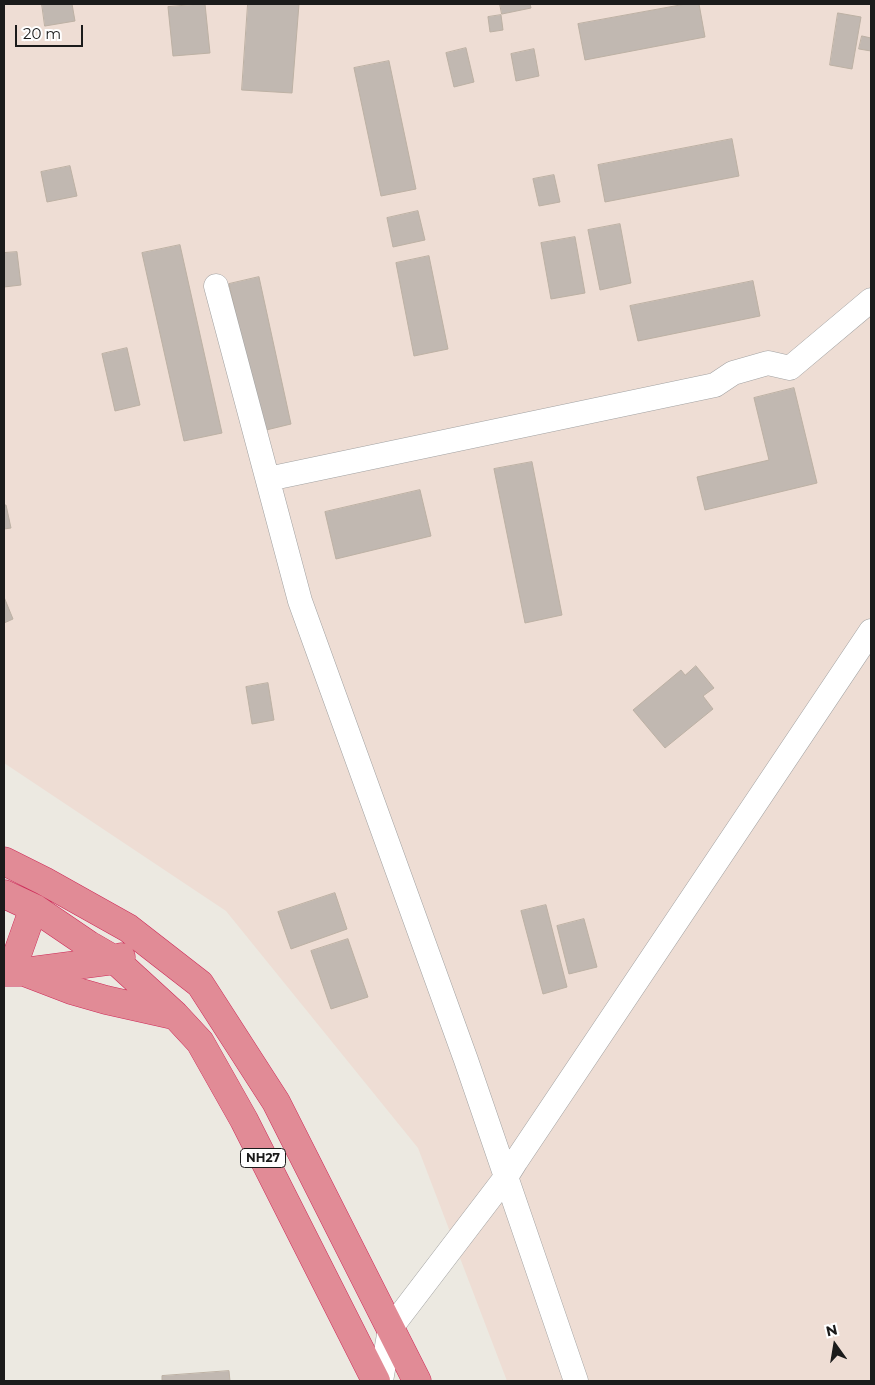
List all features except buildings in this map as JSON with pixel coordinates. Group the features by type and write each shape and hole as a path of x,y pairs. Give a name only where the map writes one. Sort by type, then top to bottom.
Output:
{"highway":[{"name":"NH27","path":"4,861 44,881 138,936 200,984 276,1102 417,1381"},
{"name":"NH27","path":"4,894 36,909 115,960 175,1015 200,1042 239,1111 376,1381"},
{"path":"12,964 29,921 36,909"},
{"path":"12,964 89,945 138,936"},
{"path":"12,964 115,960 138,936"},
{"path":"12,964 71,990 106,1000 175,1015"}],"street":[{"path":"216,286 300,601 399,872 576,1381"},
{"path":"268,479 715,385 733,373 768,363 790,368 871,300"},
{"path":"381,1381 390,1329 506,1177 871,630"}],"shaded area":[{"path":"4,4 871,4 871,1381 507,1381 418,1148 226,911 4,763"}]}
